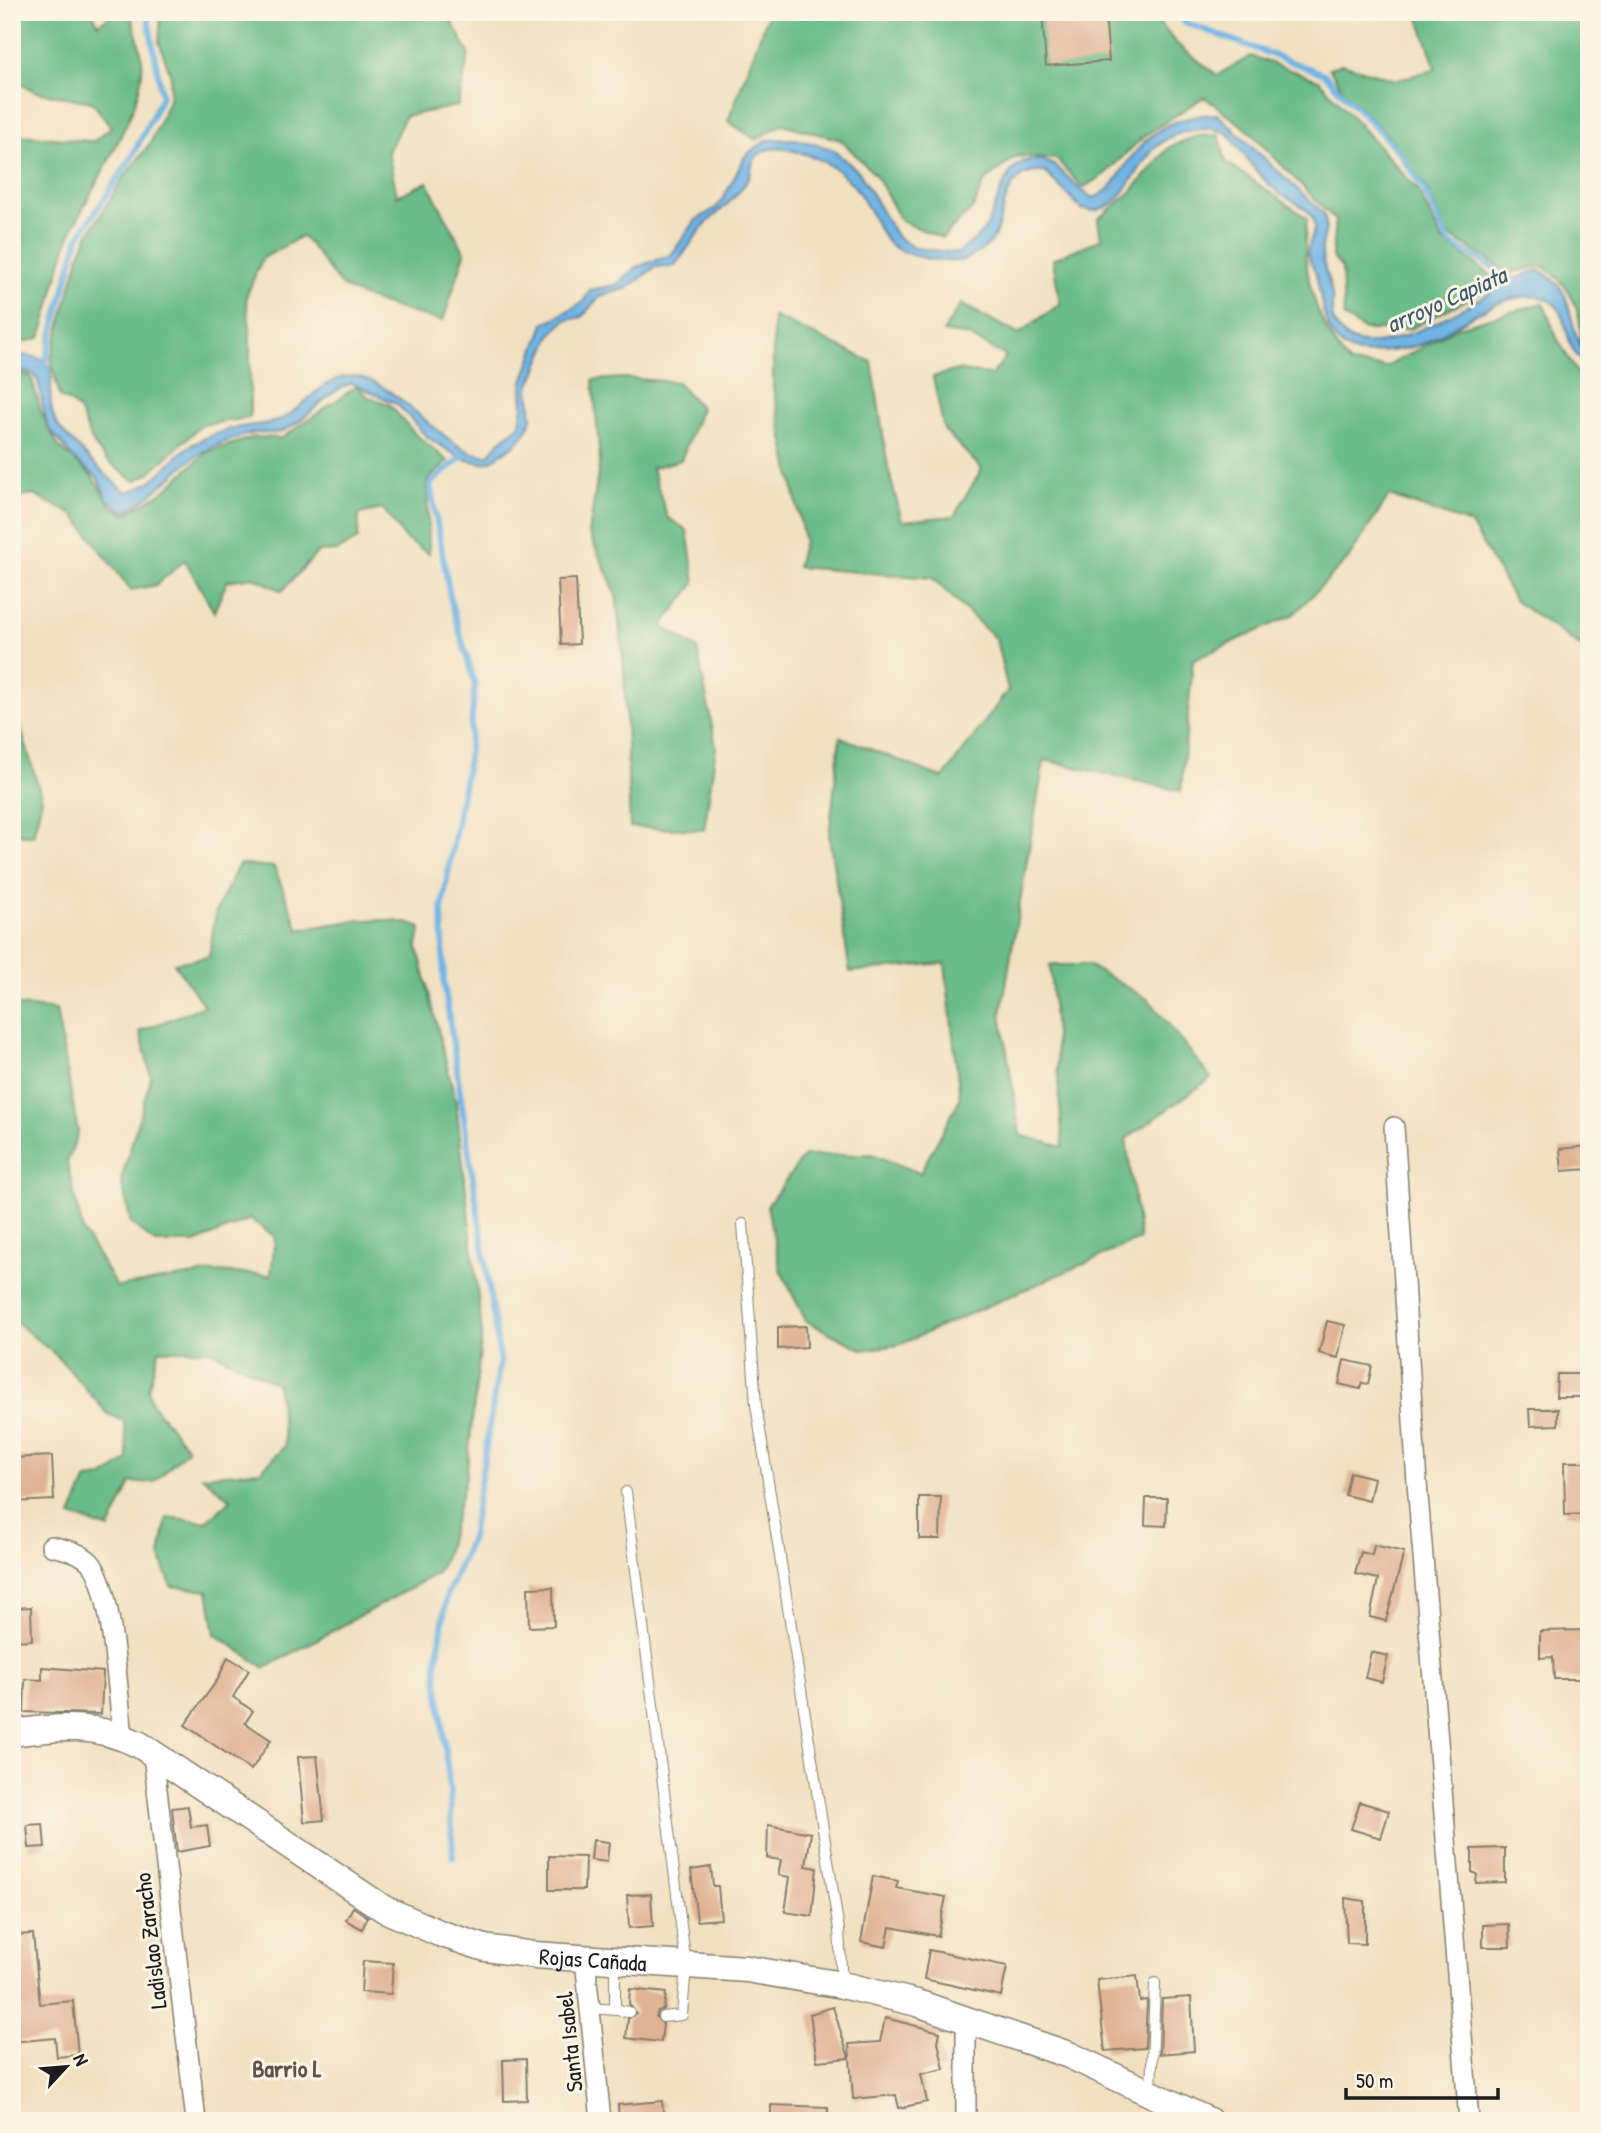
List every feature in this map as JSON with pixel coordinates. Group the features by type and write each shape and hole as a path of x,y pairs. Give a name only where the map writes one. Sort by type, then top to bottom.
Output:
{"main road":[{"name":"Rojas Cañada","path":"12,1732 62,1725 105,1730 123,1736 384,1909 439,1933 485,1948 585,1959 747,1969 842,1985 917,2003 966,2022 1069,2055 1209,2121"}],"street":[{"path":"1394,1127 1417,1483 1469,2121"},
{"path":"51,1546 69,1550 89,1561 98,1573 108,1611 123,1736"},
{"name":"Ladislao Zaracho","path":"153,1755 196,2121"},
{"name":"Santa Isabel","path":"585,1959 601,2121"},
{"path":"966,2022 966,2121"}],"lane":[{"path":"743,1224 756,1405 835,1903 842,1985"},
{"path":"626,1492 686,1965 682,2015 663,2017"},
{"path":"589,2008 623,2011 615,1961"},
{"path":"1151,2095 1156,1983"}],"green space":[{"path":"12,12 92,12 98,24 117,12 130,12 142,59 136,100 127,124 70,236 40,338 12,345 12,135 94,141 111,127 92,102 37,92 12,80"},
{"path":"161,12 446,12 469,53 458,106 405,116 388,152 397,196 427,182 465,253 443,321 378,302 344,287 302,236 262,259 246,297 250,329 250,418 202,425 149,473 135,481 104,457 91,439 78,410 60,397 51,359 87,237 124,177 151,142 169,100 171,76 159,42"},
{"path":"769,12 1150,12 1177,44 1217,75 1251,56 1319,80 1418,190 1442,240 1501,282 1410,329 1364,330 1344,317 1342,268 1332,257 1335,220 1248,130 1204,97 1144,136 1106,173 1083,188 1056,159 1017,156 984,182 973,208 942,238 901,221 878,178 841,140 782,124 756,140 728,121"},
{"path":"1417,12 1589,12 1589,349 1581,343 1579,320 1572,298 1552,272 1542,266 1510,273 1446,234 1427,189 1389,137 1344,92 1329,68 1342,64 1396,80 1436,69"},
{"path":"1219,135 1226,162 1307,218 1306,256 1313,296 1328,332 1350,364 1386,367 1458,327 1543,303 1557,338 1578,374 1589,377 1589,652 1515,601 1471,524 1389,496 1348,559 1293,615 1193,660 1181,791 1044,760 1001,1014 1020,1135 1063,1147 1050,965 1088,965 1149,1000 1211,1078 1126,1139 1140,1239 899,1345 863,1350 806,1321 781,1271 767,1206 804,1156 872,1154 920,1173 960,1099 945,963 850,972 829,836 840,737 943,778 1008,690 996,639 932,578 797,567 804,540 773,388 773,316 872,362 888,468 902,521 954,516 982,469 944,430 933,377 957,370 992,375 1006,356 969,336 943,332 961,304 1018,334 1060,304 1053,259 1101,239 1098,219 1131,192 1169,147 1197,136"},
{"path":"12,373 31,376 41,412 58,446 91,475 112,507 126,514 164,491 207,452 255,437 282,438 357,386 368,397 389,404 416,435 448,461 427,481 429,554 405,539 383,509 359,514 358,539 337,551 318,552 282,591 253,577 227,581 214,612 185,560 156,585 131,590 74,515 34,495 12,498"},
{"path":"624,378 677,382 701,408 681,460 652,468 667,517 687,530 695,583 662,626 697,648 716,747 704,830 630,827 624,668 616,593 589,533 600,460 593,380"},
{"path":"12,699 42,799 33,836 12,833"},
{"path":"239,864 274,867 299,930 360,920 391,921 421,928 417,945 456,1102 482,1333 466,1477 444,1560 436,1574 265,1668 215,1634 208,1591 171,1586 160,1555 167,1517 206,1522 231,1500 202,1476 260,1471 285,1446 277,1384 210,1350 159,1350 148,1389 152,1404 188,1449 154,1482 131,1483 109,1529 71,1516 87,1479 103,1477 128,1460 124,1421 108,1414 57,1356 12,1319 12,1005 56,1010 78,1132 67,1163 83,1232 117,1287 214,1272 271,1275 275,1237 250,1219 195,1243 155,1243 131,1223 121,1180 151,1077 140,1031 204,1006 174,963 209,957 216,911"}],"water":[{"path":"1217,114 1323,213 1326,227 1322,254 1332,295 1333,319 1349,339 1372,343 1401,337 1539,270 1558,284 1563,292 1574,329 1589,364 1580,359 1574,350 1563,319 1553,302 1528,296 1498,303 1415,346 1368,353 1353,351 1343,346 1334,337 1326,321 1309,257 1314,223 1309,213 1263,179 1227,133 1200,129 1180,133 1163,141 1148,156 1117,200 1095,211 1082,209 1045,172 1032,172 1021,176 1009,192 992,240 973,256 956,261 921,257 903,252 890,244 862,196 846,177 826,163 790,150 763,151 754,159 749,177 739,191 702,228 674,266 655,267 628,288 600,296 582,317 566,320 552,333 529,387 532,419 526,432 517,443 491,461 483,463 462,459 427,437 397,404 352,383 333,393 299,421 280,432 254,433 204,452 143,501 123,511 107,499 97,477 76,461 47,426 38,381 34,374 12,370 12,355 32,356 50,366 51,408 55,421 89,458 127,492 148,483 185,449 200,440 229,430 282,419 327,384 347,377 359,377 375,383 392,393 459,446 475,453 489,455 500,441 519,427 523,407 522,384 544,324 583,302 590,290 616,285 637,267 671,255 696,220 716,208 746,155 767,140 796,139 832,149 859,172 896,236 914,248 958,253 986,227 1004,183 1018,165 1028,160 1049,162 1094,198 1111,187 1137,150 1156,132 1177,121"}],"building":[{"path":"1042,12 1105,12 1109,61 1046,66"},
{"path":"576,579 579,644 561,645 558,580"},
{"path":"1589,1146 1589,1169 1562,1171 1560,1149"},
{"path":"1327,1321 1345,1325 1338,1358 1319,1353"},
{"path":"806,1326 807,1347 778,1349 778,1327"},
{"path":"1344,1360 1372,1366 1368,1384 1362,1383 1360,1389 1339,1384"},
{"path":"1557,1374 1589,1374 1589,1397 1556,1397"},
{"path":"1529,1409 1558,1409 1558,1425 1530,1426"},
{"path":"52,1456 54,1500 12,1502 12,1458"},
{"path":"1564,1462 1586,1462 1587,1514 1565,1515"},
{"path":"1350,1472 1374,1478 1369,1501 1345,1495"},
{"path":"919,1497 941,1497 940,1539 919,1539"},
{"path":"1146,1498 1167,1498 1166,1526 1145,1525"},
{"path":"1374,1545 1404,1552 1386,1621 1370,1617 1378,1579 1355,1574 1361,1552 1372,1555"},
{"path":"553,1587 554,1626 529,1627 528,1588"},
{"path":"31,1607 32,1640 12,1641 12,1608"},
{"path":"1587,1630 1589,1679 1554,1679 1553,1657 1540,1658 1540,1631"},
{"path":"1371,1652 1388,1656 1382,1682 1365,1678"},
{"path":"228,1657 249,1670 233,1697 253,1711 245,1723 271,1740 251,1770 185,1725 218,1679"},
{"path":"42,1667 103,1672 101,1714 24,1712 25,1679 42,1680"},
{"path":"317,1756 324,1820 304,1822 298,1757"},
{"path":"1360,1802 1389,1811 1381,1838 1351,1829"},
{"path":"188,1806 191,1827 207,1825 210,1846 177,1852 172,1808"},
{"path":"43,1824 45,1847 29,1848 27,1825"},
{"path":"768,1825 811,1833 806,1866 817,1868 812,1916 785,1912 790,1877 778,1875 781,1860 767,1858"},
{"path":"593,1840 609,1842 607,1862 591,1860"},
{"path":"1505,1848 1505,1882 1476,1883 1477,1874 1472,1872 1472,1849"},
{"path":"549,1856 585,1857 584,1890 549,1890"},
{"path":"711,1867 713,1886 718,1886 721,1919 697,1921 691,1870"},
{"path":"873,1876 898,1881 896,1888 946,1897 938,1936 890,1927 886,1947 861,1942"},
{"path":"651,1894 653,1926 629,1928 627,1895"},
{"path":"1345,1898 1365,1901 1365,1944 1347,1943"},
{"path":"353,1907 368,1917 362,1929 346,1920"},
{"path":"1509,1924 1510,1947 1483,1947 1483,1925"},
{"path":"33,1934 40,2004 73,2001 78,2055 57,2057 55,2038 12,2042 12,1935"},
{"path":"929,1950 1007,1966 1001,1996 924,1979"},
{"path":"363,1961 393,1963 391,1994 361,1992"},
{"path":"1137,1976 1140,2001 1147,2000 1145,2048 1105,2051 1097,1980"},
{"path":"630,1989 666,1993 664,2009 658,2011 656,2017 663,2024 661,2042 626,2038 628,2019 636,2013 629,2004"},
{"path":"1191,1997 1194,2051 1160,2054 1162,1999"},
{"path":"833,2007 849,2058 817,2061 810,2014"},
{"path":"885,2018 940,2032 938,2042 944,2069 921,2074 927,2102 899,2108 896,2095 853,2099 849,2044 880,2042"},
{"path":"526,2059 527,2100 504,2101 503,2060"},
{"path":"662,2101 664,2121 619,2121 618,2105"},
{"path":"771,2105 828,2107 828,2121 771,2121"}],"waterway":[{"path":"44,366 78,238 132,157 162,96 147,12"},
{"name":"arroyo Capiata","path":"1179,12 1184,22 1324,74 1398,151 1424,190 1448,242 1519,282"},
{"path":"453,1857 450,1792 436,1666 447,1595 471,1538 500,1361 444,983 442,908 468,759 475,685 451,602 430,484 464,455"}],"district":[{"name":"Barrio L","path":"287,2068"}]}
